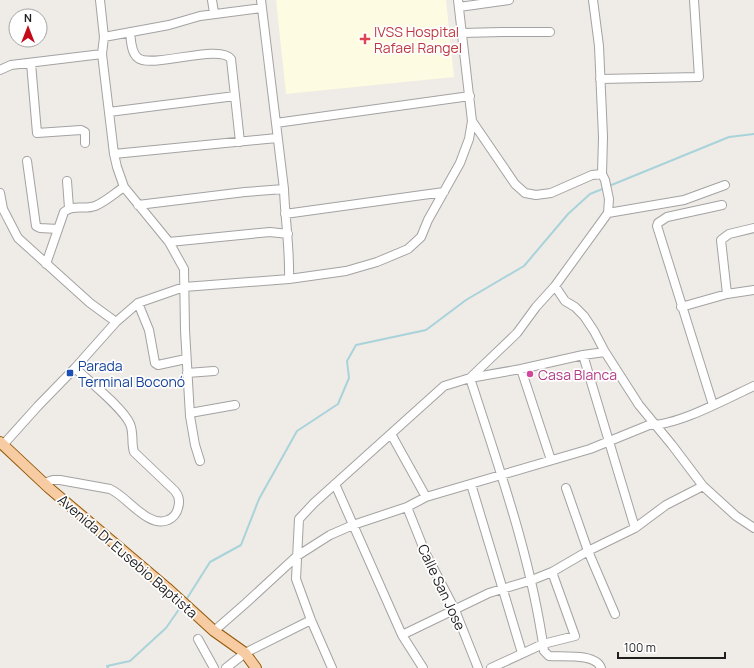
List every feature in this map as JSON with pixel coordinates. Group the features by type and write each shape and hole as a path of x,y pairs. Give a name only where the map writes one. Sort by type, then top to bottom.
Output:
{"main road":[{"name":"Avenida Dr Eusebio Baptista","path":"2,444 44,483 200,618 245,654 256,668"}],"street":[{"path":"100,0 104,37 102,54 116,167 124,187 169,242 184,269 186,360 190,413 195,445 200,461"},
{"path":"212,0 214,13"},
{"path":"2,444 75,368 116,322 138,303 184,286 290,279 346,271 377,262 408,249 421,237 428,220 460,163 469,139 472,121 459,3 509,0"},
{"path":"470,378 517,332 536,306 555,286 608,213 608,196 603,177 603,137 599,46 593,0"},
{"path":"600,79 699,77 694,0"},
{"path":"104,37 169,25 192,18 261,4 284,189 290,259 290,279"},
{"path":"130,32 134,54 142,60 154,61 212,54 224,54 229,56 231,58 240,142"},
{"path":"462,33 550,32"},
{"path":"0,70 11,65 102,54"},
{"path":"31,63 37,133 81,130 85,132 85,143"},
{"path":"109,112 235,96"},
{"path":"276,123 470,96"},
{"path":"472,121 515,184 525,193 536,195 551,193 592,175 603,177"},
{"path":"114,154 277,138"},
{"path":"28,161 36,226 40,228 58,229"},
{"path":"67,181 69,208"},
{"path":"608,213 661,203 676,202 726,185"},
{"path":"46,264 63,214 69,208 95,206 124,187"},
{"path":"138,205 245,192 284,189"},
{"path":"285,214 444,192"},
{"path":"0,193 4,209 18,238 90,303 106,313 116,322"},
{"path":"676,202 681,214"},
{"path":"713,405 681,307 657,226 661,220 667,218 722,205"},
{"path":"727,294 722,240 728,234 754,228"},
{"path":"169,242 270,232 288,234"},
{"path":"555,286 565,301 575,307 584,316 639,405 703,486 736,516 754,528"},
{"path":"681,307 727,294 754,290"},
{"path":"138,303 149,330 155,363 158,365 186,360"},
{"path":"332,668 311,620 296,579 299,519 335,484 444,386 470,378 521,369 583,355 605,352"},
{"path":"583,355 635,528"},
{"path":"44,483 56,480 110,489 116,492 146,516 158,521 165,521 171,518 176,514 179,507 179,499 175,490 134,452 131,428 125,416 110,399 75,368"},
{"path":"521,369 551,460"},
{"path":"187,373 214,371"},
{"path":"470,378 502,476 532,580 544,651 549,656 590,659 600,665 601,668"},
{"path":"214,630 297,556 330,535 353,525 407,507 426,497 590,449 649,425 656,425 680,419 754,386"},
{"path":"190,413 235,404"},
{"path":"392,434 426,497"},
{"path":"335,484 402,635 423,668"},
{"path":"471,484 522,653"},
{"path":"402,635 489,593 532,580 552,572 588,551 635,528 666,505 703,486"},
{"path":"566,488 588,551 615,614"},
{"name":"Calle San Jose","path":"407,507 425,552 455,610 478,668"},
{"path":"491,668 543,644 575,636 552,572"},
{"path":"226,668 245,654 311,620"},
{"path":"198,639 214,668"}],"shaded area":[{"name":"IVSS Hospital Rafael Rangel","path":"276,0 446,0 454,77 286,94"}],"waterway":[{"path":"609,186 729,137 754,134"},
{"path":"186,600 210,562 241,545 259,499 297,431 338,404 349,378 347,361 356,345 426,330 466,300 524,266 568,214 590,194 605,188"},
{"path":"108,668 107,666 130,661 166,628 182,605"}],"place":[{"name":"IVSS Hospital Rafael Rangel","path":"365,39"},
{"name":"Parada Terminal Boconó","path":"70,373"},
{"name":"Casa Blanca","path":"530,374"}]}
